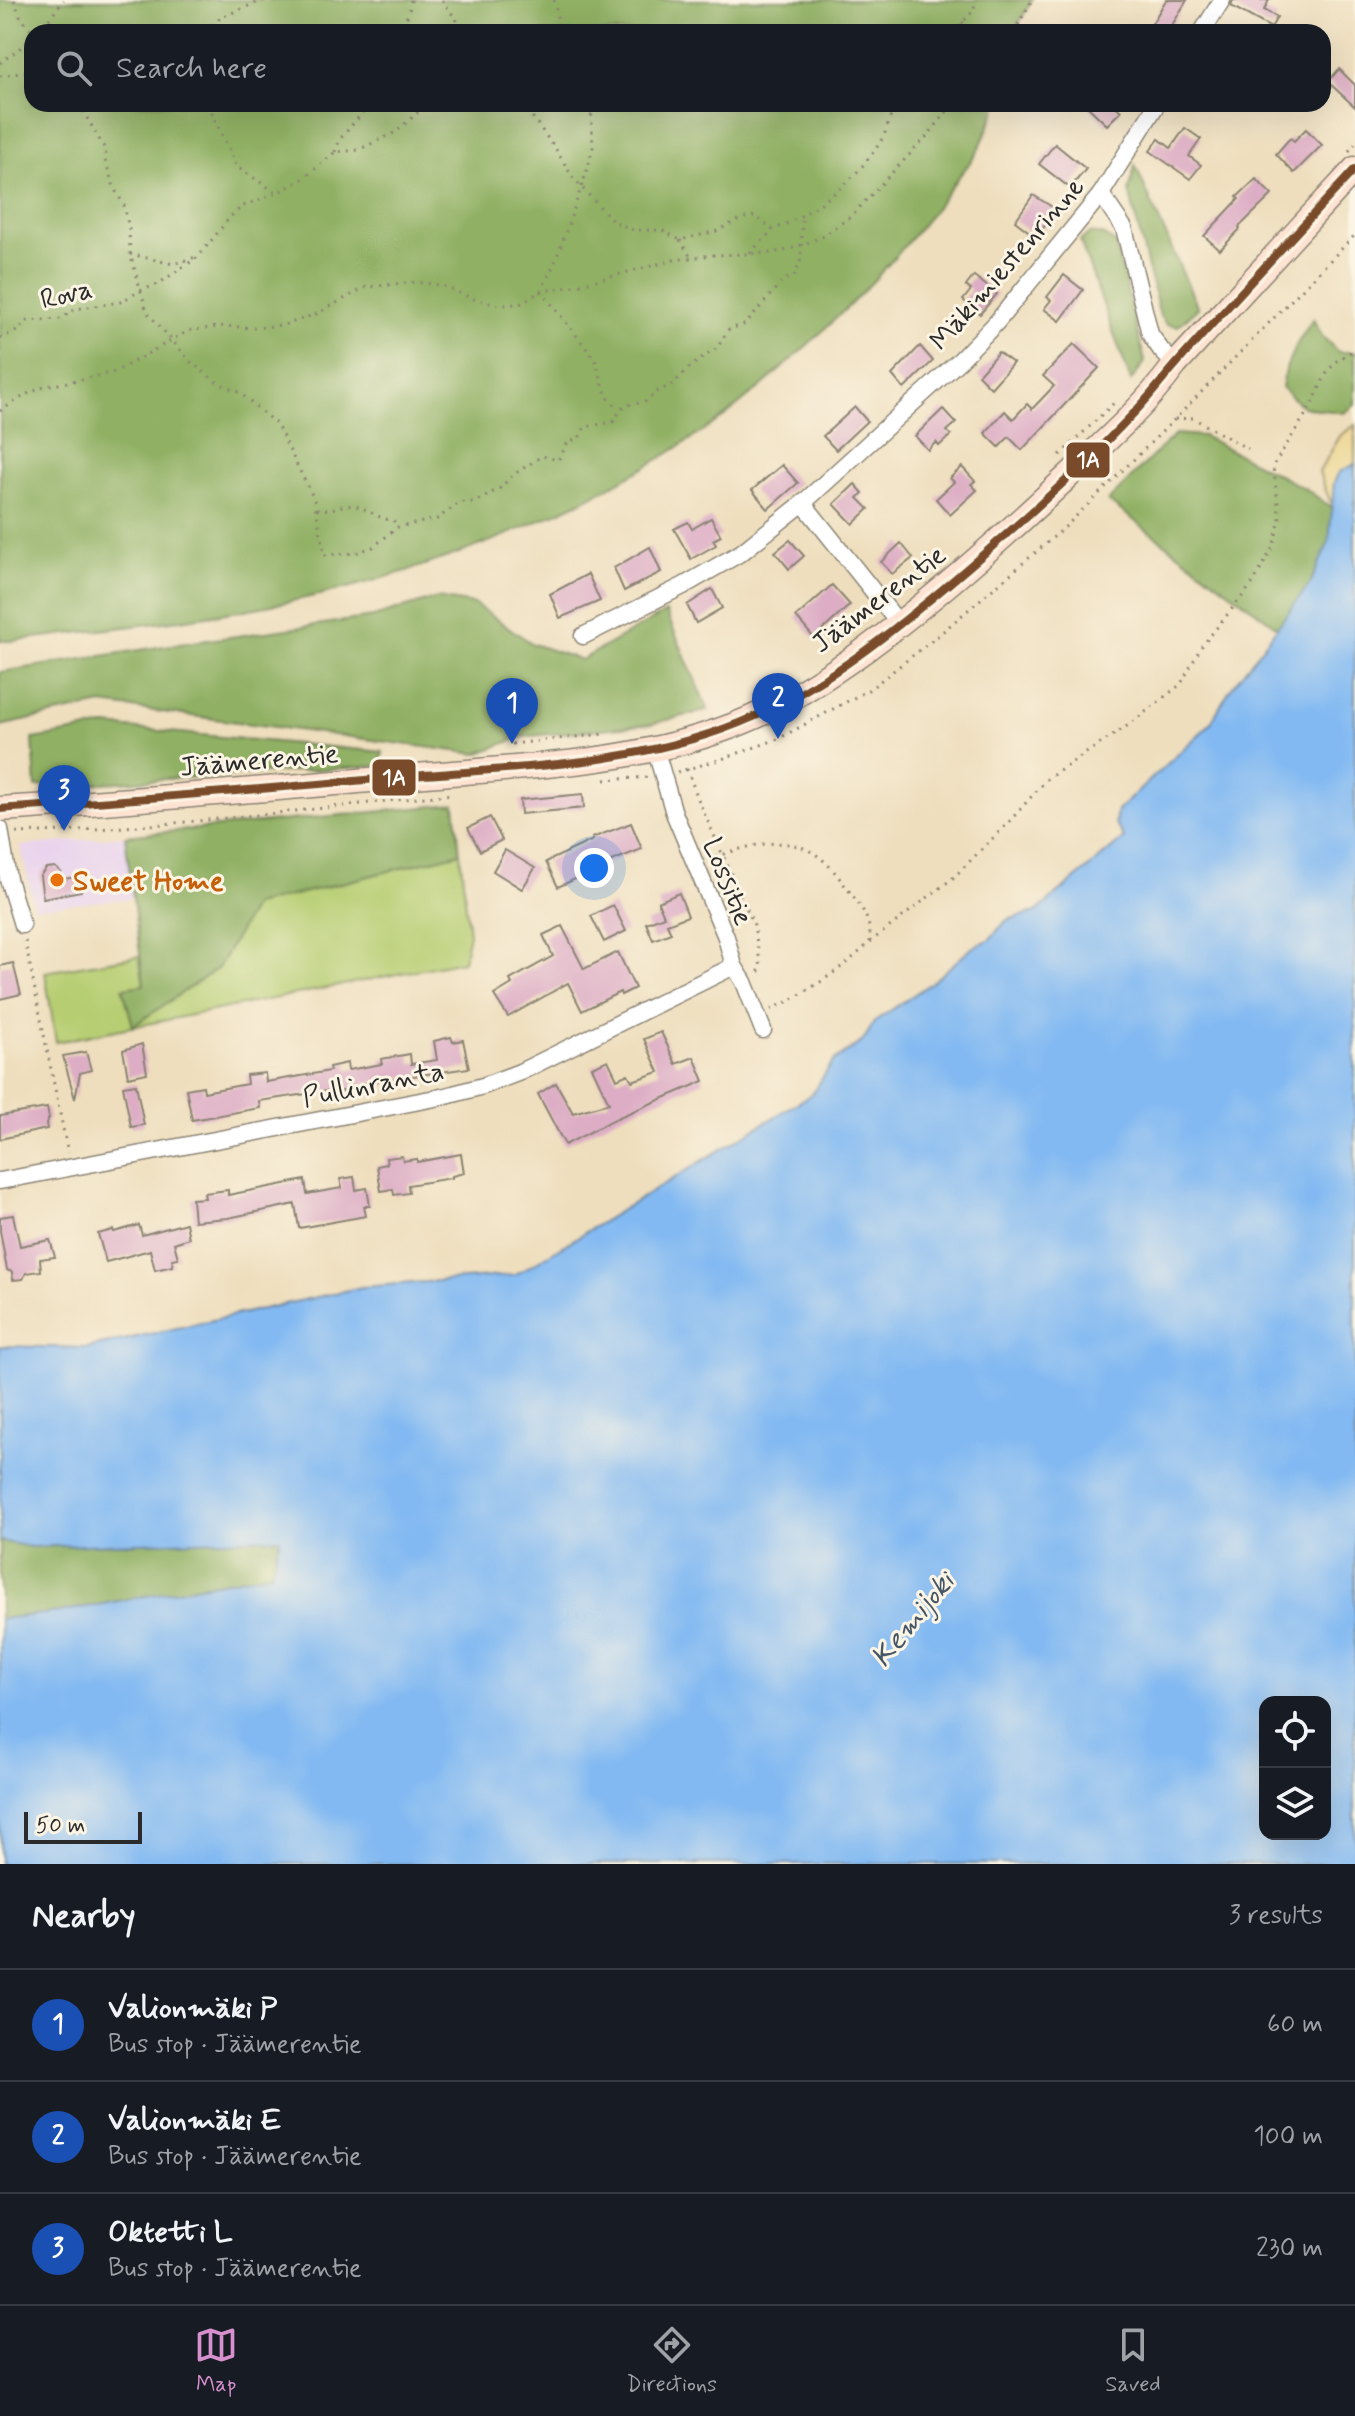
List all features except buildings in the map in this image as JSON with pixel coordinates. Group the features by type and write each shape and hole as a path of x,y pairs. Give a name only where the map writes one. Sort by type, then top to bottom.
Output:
{"main road":[{"name":"Jäämerentie","path":"0,809 561,763 655,748 696,738 762,714 800,693 900,625 1009,531 1118,429 1152,396 1175,365 1350,162"}],"street":[{"path":"1207,24 1222,0"},
{"name":"Mäkimiestenrinne","path":"583,636 683,586 742,552 803,503 960,360 996,323 1101,194 1152,112"},
{"path":"1101,194 1124,228 1150,334 1175,365"},
{"path":"803,503 900,625"},
{"name":"Lossitie","path":"655,748 674,813 694,865 726,937 734,966 761,1022"},
{"path":"0,831 8,879 22,925"},
{"name":"Pullinranta","path":"0,1181 446,1096 483,1086 520,1072 734,966"}],"path":[{"path":"14,0 26,24"},
{"path":"45,24 64,0"},
{"path":"214,24 221,17 264,0"},
{"path":"404,24 411,0"},
{"path":"442,0 459,24"},
{"path":"554,0 558,24"},
{"path":"962,22 972,12 977,0"},
{"path":"1018,24 1032,0"},
{"path":"554,24 557,21"},
{"path":"0,63 24,45"},
{"path":"0,76 24,72"},
{"path":"84,112 106,151 105,160 115,190 124,205 130,254 147,312 191,362 218,383 239,392 277,425 314,499 325,555 355,553 373,547 398,527 437,519 461,502 476,502 542,456 558,460 568,442 579,438 585,427 613,422 627,404 644,403 656,392 673,384 717,348 729,329 746,324 782,281 795,275 801,259 802,217"},
{"path":"212,112 237,167 277,193"},
{"path":"363,112 340,139 335,152 358,150 396,132 418,112"},
{"path":"529,112 581,189 613,221 633,230 662,230 680,240 692,259"},
{"path":"541,291 556,260 593,147 591,112"},
{"path":"748,255 773,230 802,217 826,201 869,156 884,136 893,112"},
{"path":"1,408 44,387 115,372 188,331 224,326 256,328 288,324 316,314 366,287 417,282 440,285 499,305 520,304 541,291 570,287 674,260 788,250 822,237 850,217 947,112"},
{"path":"1350,162 1355,144"},
{"name":"Rova","path":"0,338 17,331 28,321 60,319 76,309 120,302 158,284 198,257 243,206 303,179 335,152"},
{"path":"680,240 717,231 740,219 755,216 773,230"},
{"path":"130,254 173,264 198,257"},
{"path":"541,291 595,359 607,397 620,410"},
{"path":"761,1022 849,961 926,901 962,869 1047,779 1130,724 1181,684 1201,647 1215,633 1262,568 1273,547 1280,519 1273,466 1313,403 1325,376 1335,362 1355,349"},
{"path":"1058,456 1115,402"},
{"path":"1175,419 1193,418 1248,449"},
{"path":"317,509 329,511 343,504 360,507 386,520 393,520 398,527"},
{"path":"687,769 754,925 761,968 756,976 744,982"},
{"path":"601,780 649,777"},
{"path":"0,831 64,831 207,820 466,793"},
{"path":"694,865 771,842 791,844 808,851 825,862 867,914 871,928 870,942"},
{"path":"22,925 71,1167"}],"shaded area":[{"path":"125,836 133,898 34,908 21,846"}],"green space":[{"path":"0,0 1032,0 1018,24 24,24 24,112 995,112 971,161 910,240 844,310 727,414 661,458 607,488 551,516 434,562 315,596 195,618 0,641"},
{"path":"1135,165 1198,308 1178,326 1166,324 1160,316 1129,191"},
{"path":"1090,233 1103,235 1115,243 1145,362 1131,381 1080,241"},
{"path":"1313,319 1322,336 1338,352 1355,352 1355,405 1344,413 1303,407 1282,388 1289,360"},
{"path":"1175,434 1203,436 1306,489 1333,509 1329,542 1310,584 1277,627 1108,501"},
{"path":"437,598 474,604 533,644 581,660 666,612 708,710 651,724 521,737 477,754 102,704 0,726 0,672 373,617"},
{"path":"106,726 383,752 380,766 36,787 33,739"},
{"path":"455,804 460,853 254,905 218,968 133,1026 123,988 144,985 125,836"},
{"path":"460,853 469,934 463,961 56,1042 45,972 139,956 144,985 123,989 133,1026 218,968 254,905"},
{"path":"280,1538 272,1573 59,1612 0,1619 0,1541 31,1547"}],"sand":[{"path":"1355,425 1355,462 1335,482 1333,509 1319,472 1340,436"}],"water":[{"name":"Kemijoki","path":"1355,462 1355,1864 0,1864 0,1619 59,1612 271,1573 280,1538 31,1547 0,1541 0,1346 87,1348 362,1287 515,1275 812,1094 833,1062 863,1041 875,1021 931,983 973,947 989,940 1007,920 1036,912 1124,838 1115,823 1117,811 1210,724 1229,691 1310,584 1329,542 1334,482 1339,472"}],"transit line":[{"name":"1A","path":"0,809 578,762 660,748 700,737 767,711 821,681 872,646 1040,505 1137,410 1355,169"}],"place":[{"name":"Valionmäki E","path":"778,739"},
{"name":"Valionmäki P","path":"512,744"},
{"name":"Oktetti L","path":"64,831"},
{"name":"Sweet Home","path":"57,880"}]}
